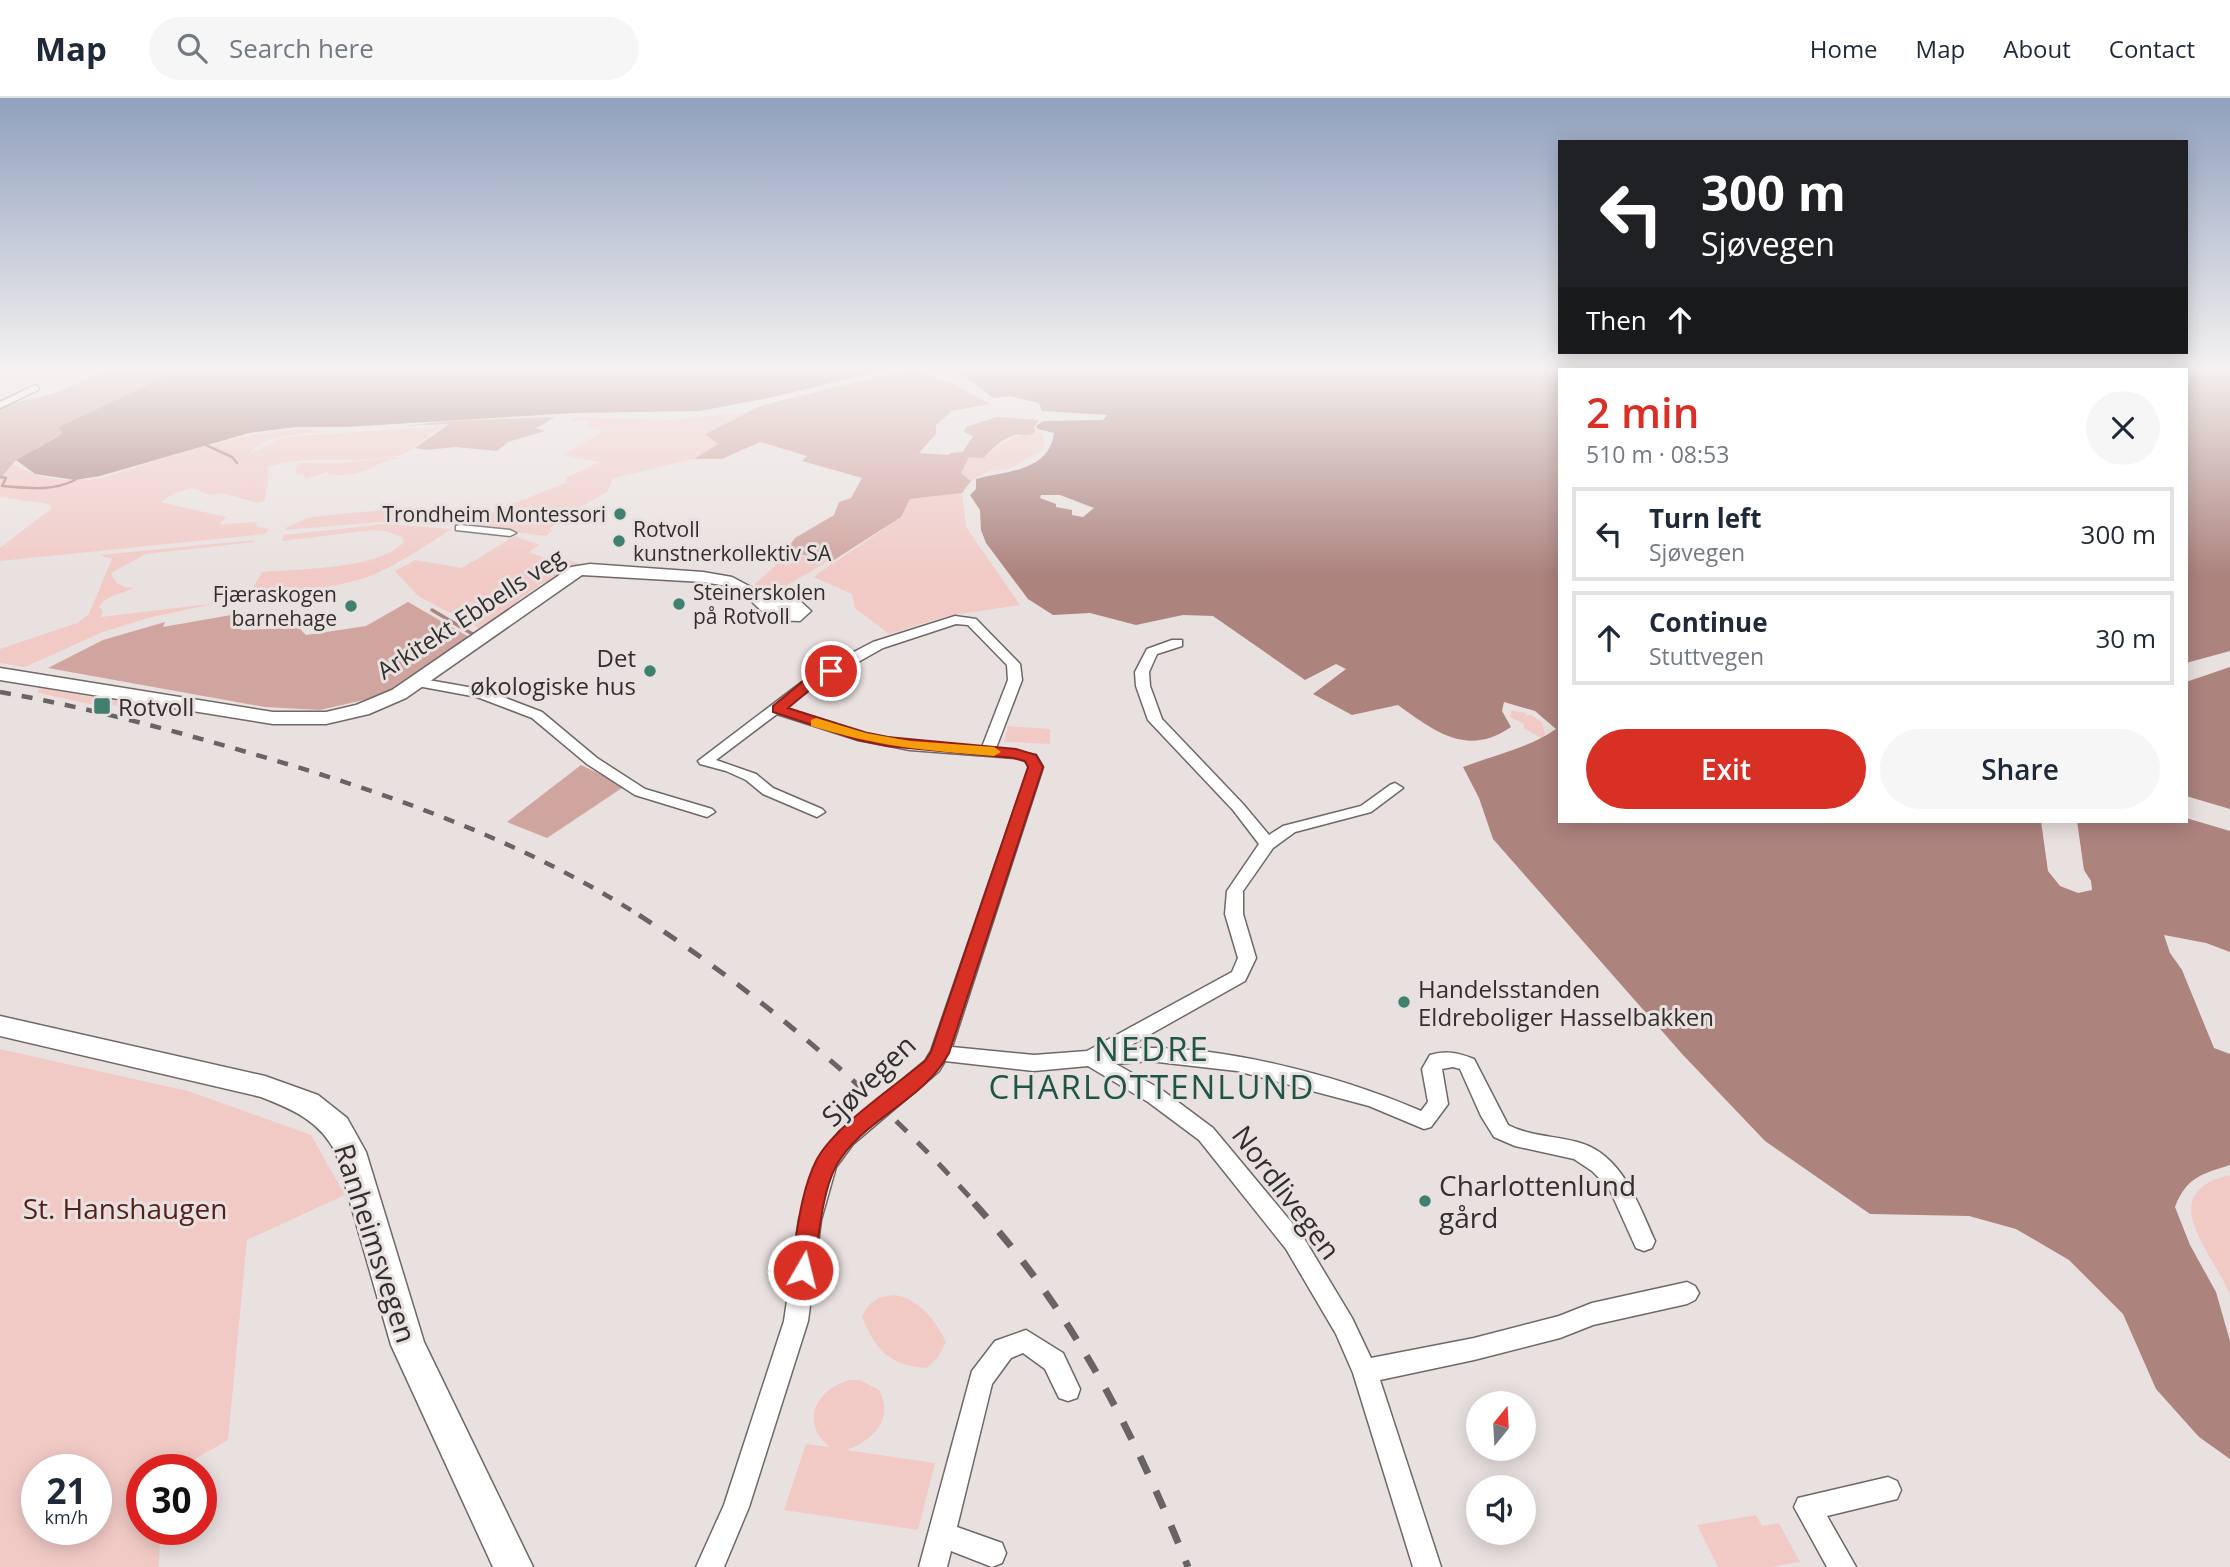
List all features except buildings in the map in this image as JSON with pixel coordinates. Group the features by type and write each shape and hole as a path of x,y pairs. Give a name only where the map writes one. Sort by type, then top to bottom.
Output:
{"street":[{"name":"Arkitekt Ebbells veg","path":"460,528 510,533"},
{"name":"Arkitekt Ebbells veg","path":"0,674 289,719 326,718 362,710 392,697 565,577 581,570 718,579 744,588 758,598"},
{"path":"778,709 863,737 910,746 988,751 1016,680 1013,664 972,622 956,620 866,651 807,685 705,761 731,768 768,791 817,812"},
{"path":"1177,643 1152,652 1142,672 1143,686 1155,720 1238,807 1268,844"},
{"path":"417,682 480,693 537,715 592,761 640,792 707,811"},
{"name":"Sjøvegen","path":"710,1567 736,1507 796,1321 810,1220 826,1163 846,1138 932,1066 940,1053 1036,767 1031,758 988,751"},
{"path":"1090,1058 1239,976 1247,958 1234,914 1235,891 1268,844 1289,830 1366,809 1395,788"},
{"name":"Ranheimsvegen","path":"0,1027 265,1087 308,1103 337,1126 352,1152 417,1368 513,1567"},
{"path":"940,1053 1032,1063 1149,1054 1237,1063 1373,1099 1423,1121 1438,1104 1432,1069 1437,1060 1454,1059 1467,1064 1491,1116 1501,1131 1515,1138 1579,1152 1617,1182 1644,1241"},
{"name":"Nordlivegen","path":"1090,1058 1155,1096 1206,1135 1294,1242 1344,1326 1365,1371 1427,1567"},
{"path":"1365,1371 1474,1349 1560,1327 1592,1314 1687,1293"},
{"path":"933,1567 981,1378 1003,1349 1026,1342 1054,1361 1068,1389"},
{"path":"1842,1567 1807,1507 1888,1490"},
{"path":"943,1535 992,1553"}],"green space":[{"path":"244,437 283,437 264,443 249,454 280,439 295,437 429,437 401,455 299,461 266,468 269,470 265,501 258,503 222,493 210,495 192,488 177,492 160,502 226,517 219,525 255,522 258,527 269,529 265,534 0,561 0,548 52,508 48,504 0,497 0,479 13,464 45,477 67,480 102,478"},
{"path":"595,437 710,437 719,444 694,459 613,478 607,492 564,516 567,517 550,528 552,531 546,536 470,527 493,512 567,482 566,478 599,462 563,455"},
{"path":"1043,437 1043,450 1010,468 989,471 971,481 961,473 969,456 984,458 1013,438"},
{"path":"404,458 389,460 352,474 327,475 330,474 327,472 305,479 304,475 295,474 296,466 302,463 343,463"},
{"path":"962,493 966,527 1020,605 947,616 889,634 855,608 852,594 814,577 882,530 905,509 910,499"},
{"path":"402,508 456,514 462,511 473,515 458,525 404,520 285,530 311,517"},
{"path":"385,524 452,529 396,563 362,579 314,589 249,595 262,572 358,563 392,551 404,542 402,537 374,530 281,541 284,535"},
{"path":"515,536 539,545 529,552 558,563 567,559 579,566 540,585 517,601 512,611 484,631 418,596 395,571 415,560 462,568"},
{"path":"255,540 146,554 111,573 119,585 134,588 110,597 99,607 103,610 101,617 217,603 148,618 103,632 25,667 0,663 0,649 77,623 89,614 112,559 100,555"},
{"path":"803,556 830,560 774,593 754,585 778,563 787,565"},
{"path":"40,688 146,706 123,712 117,706 95,705 37,692"},
{"path":"1512,710 1526,713 1526,716 1531,715 1542,722 1545,734 1542,738 1524,729 1524,724 1510,717"},
{"path":"1008,726 1050,729 1050,744 1004,742"},
{"name":"St. Hanshaugen","path":"0,1049 188,1091 311,1135 345,1195 247,1240 228,1440 204,1454 126,1454 126,1545 160,1545 159,1567 0,1567"},
{"path":"2230,1175 2230,1295 2194,1226 2191,1210 2195,1195 2207,1184"},
{"path":"894,1295 919,1305 937,1326 946,1342 938,1357 927,1368 903,1364 886,1354 873,1339 862,1317 874,1301"},
{"path":"849,1380 860,1380 879,1390 884,1411 878,1428 872,1435 846,1450 935,1463 918,1530 784,1510 806,1444 830,1447 815,1428 814,1418 820,1399 837,1385"},
{"path":"1756,1515 1762,1526 1779,1523 1800,1562 1771,1567 1718,1567 1697,1525"}],"shaded area":[{"path":"0,437 57,437 16,460 0,479"},
{"path":"58,437 237,437 100,476 75,480 35,474 16,460"},
{"path":"431,437 526,437 508,442 497,451 455,447 426,450 415,448"},
{"path":"708,437 934,437 919,453 949,455 963,452 973,437 1011,437 996,445 984,458 969,457 961,473 971,481 962,493 910,499 901,517 834,560 785,552 795,538 834,515 839,502 851,498 862,478 802,461 807,456 760,442 722,459 694,459 718,444"},
{"path":"1053,437 1558,437 1558,823 2188,823 2188,819 2230,831 2230,952 2206,943 2164,935 2170,953 2182,970 2214,1048 2230,1054 2230,1165 2196,1178 2184,1189 2175,1207 2190,1245 2216,1292 2230,1341 2230,1459 2199,1437 2156,1389 2123,1314 2069,1260 2016,1229 1969,1216 1870,1214 1765,1141 1683,1055 1493,839 1479,798 1463,767 1523,746 1556,729 1535,711 1504,702 1502,711 1511,727 1495,736 1480,740 1466,740 1439,732 1398,705 1352,715 1313,694 1346,669 1336,664 1305,680 1213,616 1183,615 1136,625 1090,613 1053,615 1028,599 986,543 981,530 980,510 970,495 976,489 976,479 1024,468 1044,456","holes":["1041,495 1060,495 1094,508 1083,517 1072,515 1072,510 1056,507 1056,504 1040,498"]},
{"path":"2188,437 2230,437 2230,809 2188,797"},
{"path":"408,602 469,637 381,696 320,710 265,707 48,668 103,640 165,622 163,627 248,612 241,630 299,628 306,635 366,626"},
{"path":"581,765 625,786 547,838 507,822"}],"pier":[{"path":"2230,651 2230,667 2188,681 2188,662"},
{"path":"2041,823 2077,823 2084,870 2091,881 2092,890 2078,893 2060,886 2048,871"}],"waterway":[{"path":"206,445 232,457 237,463"},
{"path":"0,477 6,478 2,486 30,488 48,488 75,480"},
{"path":"432,610 476,636"}],"railway":[{"path":"0,692 68,705 168,730 365,789 507,844 553,866 642,917"},
{"path":"642,917 730,979 817,1049 899,1124 976,1204"},
{"path":"974,1203 1042,1287 1098,1375 1146,1468 1188,1567"}],"slow traffic":[{"path":"816,723 863,737 910,746 994,752"}],"place":[{"name":"Trondheim Montessori","path":"620,514"},
{"name":"Rotvoll kunstnerkollektiv SA","path":"619,541"},
{"name":"Steinerskolen på Rotvoll","path":"679,604"},
{"name":"Fjæraskogen barnehage","path":"351,606"},
{"name":"Det økologiske hus","path":"650,671"},
{"name":"Rotvoll","path":"102,706"},
{"name":"Handelsstanden Eldreboliger Hasselbakken","path":"1404,1002"},
{"name":"Charlottenlund gård","path":"1425,1201"}],"district":[{"name":"NEDRE CHARLOTTENLUND","path":"1152,1067"}],"route":[{"path":"803,1270 810,1220 826,1163 846,1138 932,1066 940,1053 1036,767 1031,758 1016,754 910,746 863,737 778,709 807,685 831,671"}]}
